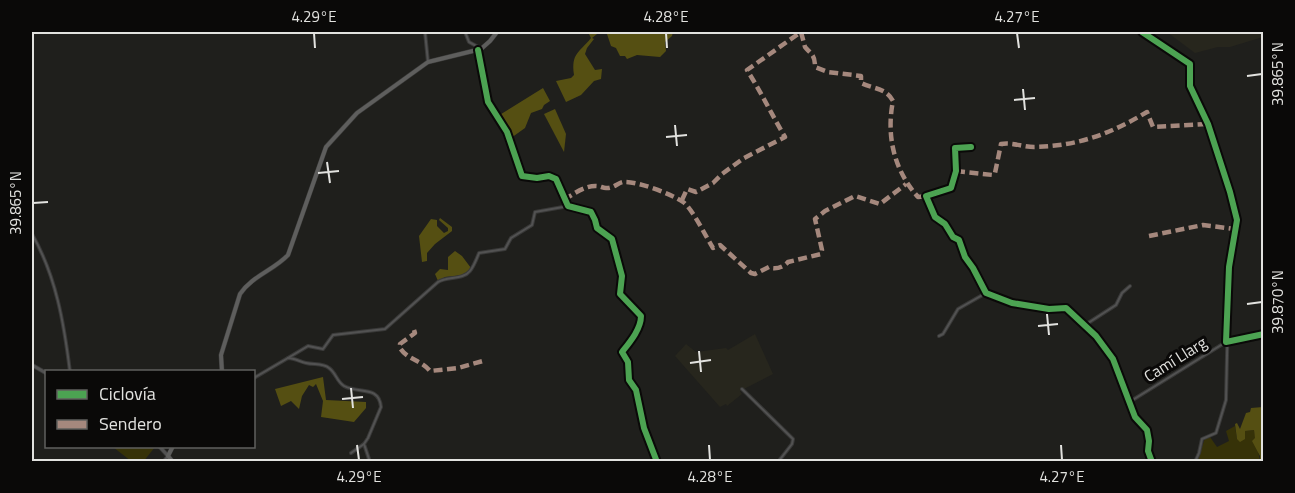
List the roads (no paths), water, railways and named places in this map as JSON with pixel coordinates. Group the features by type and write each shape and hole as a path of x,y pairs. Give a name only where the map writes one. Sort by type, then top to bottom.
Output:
{"main road":[{"path":"222,370 221,355 240,294 246,286 288,255 326,147 367,104 428,62 480,49 497,32"},
{"path":"172,448 168,456 173,462"}],"street":[{"path":"425,32 428,62"},
{"path":"1142,32 1190,64 1190,86 1208,124 1237,220 1229,267 1226,400 1216,433 1202,439 1195,462"},
{"path":"465,33 471,45 480,49 488,102 507,132 522,176 554,177 565,203 568,206 591,212 597,228 612,238 622,276 620,294 641,316 642,320 633,338 622,352 628,362 629,380 636,390 644,428 657,462"},
{"path":"971,147 955,148 956,171 951,188 926,196 935,217 945,224 953,237 959,240 965,257 986,293 1012,303 1049,309 1066,308 1105,347 1113,359 1135,417 1147,430 1148,451 1152,462"},
{"path":"255,377 308,346 322,349 333,335 385,329 438,282 470,272 480,253 505,249 511,238 532,225 535,212 563,207 565,203"},
{"path":"32,234 55,286 63,317 70,370"},
{"path":"1085,325 1116,304 1122,293 1130,286"},
{"path":"939,336 943,334 958,309 986,293"},
{"name":"Camí Llarg","path":"1130,401 1226,342 1263,334"},
{"path":"288,358 331,369 344,386 370,390 378,397 381,407 368,438 364,444 351,453"},
{"path":"742,389 793,439 792,444 778,462"},
{"path":"364,444 370,462"},
{"path":"160,448 168,456 163,462"}]}
